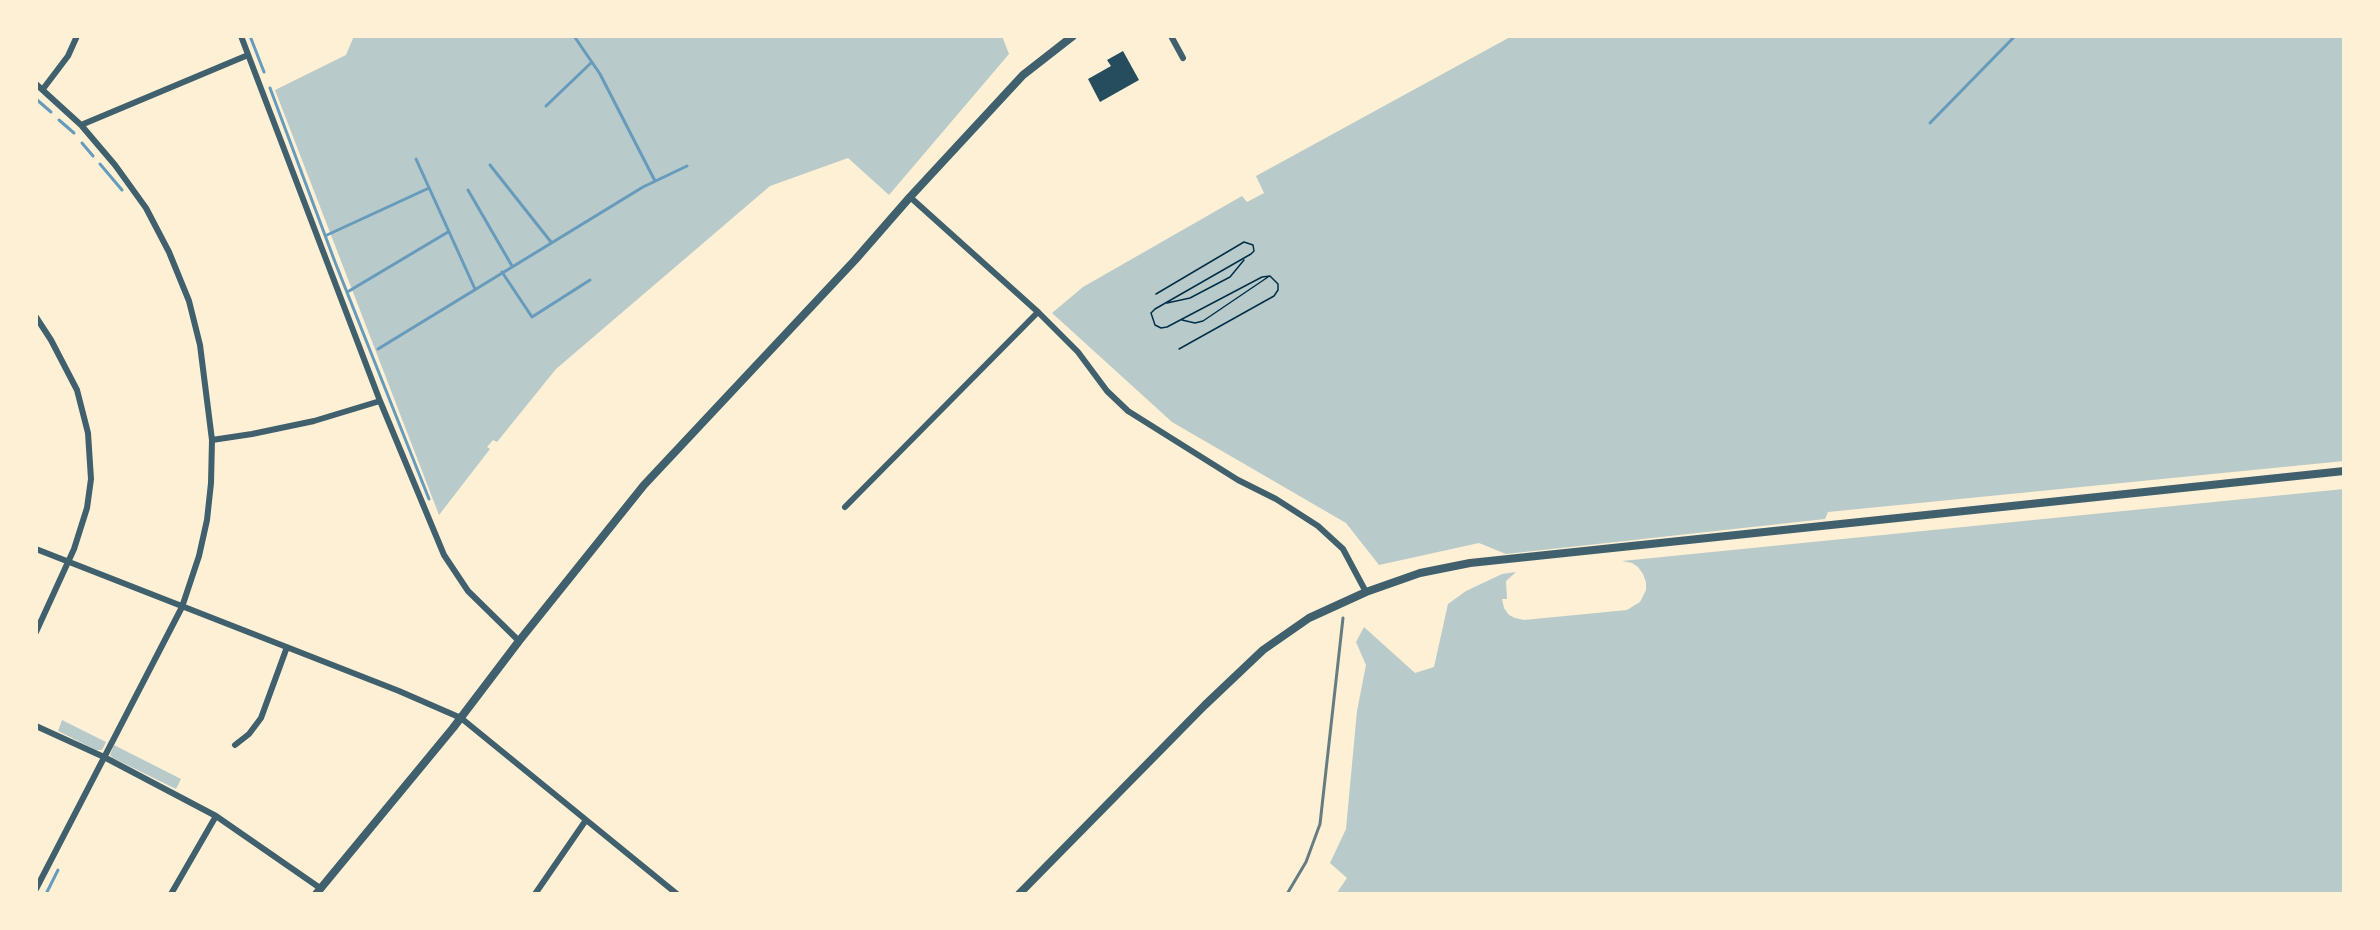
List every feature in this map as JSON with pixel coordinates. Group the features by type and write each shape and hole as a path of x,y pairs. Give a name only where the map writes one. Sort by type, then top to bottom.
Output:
{"street":[{"path":"43,89 68,56 77,36"},
{"path":"241,36 380,400 444,555 468,591 519,641"},
{"path":"36,726 104,757 216,816 318,891 461,718 519,641 644,485 855,260 1023,75 1073,36"},
{"path":"1171,36 1183,58"},
{"path":"81,125 248,55"},
{"path":"36,84 81,125 115,165 146,208 169,252 185,291 200,345 212,440 207,520 199,556 182,607 36,889"},
{"path":"910,197 1038,312 1078,352 1107,391 1128,411 1238,480 1276,499 1318,526 1343,549 1366,592"},
{"path":"845,507 1038,312"},
{"path":"36,317 51,340 77,390 88,433 91,479 88,500 69,562 36,633"},
{"path":"212,440 314,421 380,400"},
{"path":"1019,894 1250,661 1309,618 1366,592 1420,573 1450,566 2344,471"},
{"path":"36,549 399,691 461,718 677,894"},
{"path":"235,745 249,734 261,718 287,647"},
{"path":"171,894 216,816"},
{"path":"535,894 586,820"}],"path":[{"path":"1156,294 1244,242 1253,245 1254,251 1230,277 1190,298 1163,304"},
{"path":"1246,258 1163,304 1151,313 1155,325 1161,328 1167,327 1262,277 1270,276"},
{"path":"1181,320 1195,323 1203,321 1270,276"},
{"path":"1179,350 1274,296 1278,290 1278,284 1270,276"}],"shaded area":[{"path":"354,36 1002,36 1009,54 889,195 848,158 770,186 556,369 497,442 493,440 487,447 490,449 439,515 275,90 346,55"},
{"path":"1512,36 2344,36 2344,461 1828,512 1825,519 1506,554 1479,543 1379,565 1346,523 1172,422 1052,313 1083,287 1242,196 1247,202 1264,193 1256,176"},
{"path":"2344,489 2344,894 1336,894 1347,878 1330,863 1346,829 1357,711 1366,665 1356,642 1364,627 1415,673 1434,667 1448,604 1466,591 1502,574 1516,572 1506,581 1507,599 1502,599 1504,608 1509,615 1515,618 1524,620 1627,610 1640,602 1646,590 1646,582 1638,567 1622,561"},
{"path":"62,720 106,742 102,750 96,750 58,731"},
{"path":"114,745 181,779 176,789 113,758 110,755"}],"building":[{"path":"1123,51 1139,80 1100,102 1088,79 1111,66 1107,60"}],"waterway":[{"path":"250,36 264,72"},
{"path":"574,36 600,74 655,181"},
{"path":"1930,123 2015,36"},
{"path":"546,106 592,62"},
{"path":"270,88 335,262 429,499"},
{"path":"36,99 51,112"},
{"path":"59,120 74,133"},
{"path":"82,143 93,156"},
{"path":"416,159 475,289"},
{"path":"100,164 122,190"},
{"path":"490,165 551,242"},
{"path":"378,349 643,187 687,166"},
{"path":"327,235 429,188"},
{"path":"468,190 512,266"},
{"path":"349,291 448,232"},
{"path":"502,272 532,317 590,280"},
{"path":"46,894 58,870"}],"railway":[{"path":"1287,894 1306,862 1320,824 1343,618"}]}
